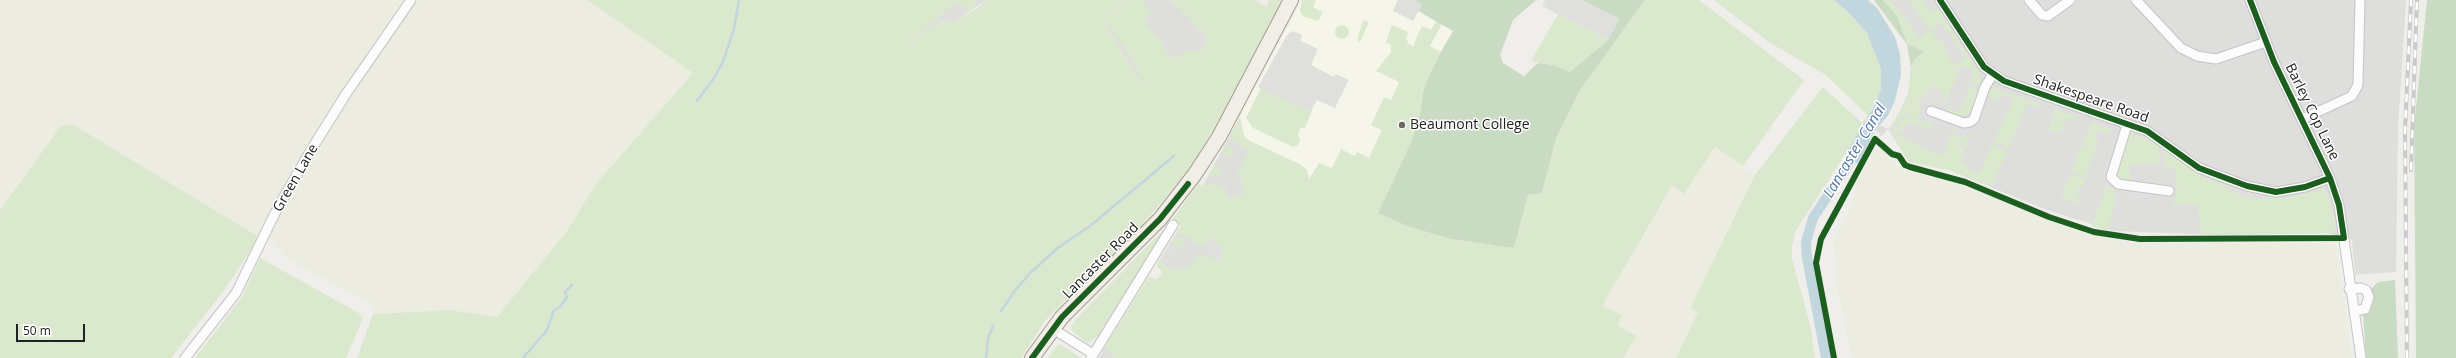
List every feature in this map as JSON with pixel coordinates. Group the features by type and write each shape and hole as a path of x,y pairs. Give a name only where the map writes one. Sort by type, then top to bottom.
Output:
{"main road":[{"name":"Lancaster Road","path":"1032,358 1053,328 1160,219 1195,174 1219,137 1292,0"}],"street":[{"name":"Green Lane","path":"185,358 236,293 278,207 318,138 411,0"},
{"name":"Shakespeare Road","path":"1940,0 1984,67 1993,74 2022,88 2147,131 2160,138 2199,168 2259,190 2276,192 2287,191 2330,178"},
{"path":"2029,0 2042,15 2048,16 2070,0"},
{"path":"2136,0 2181,48 2197,56 2216,59 2266,42"},
{"name":"Barley Cop Lane","path":"2250,0 2266,42 2330,178 2340,212 2349,289 2361,358"},
{"path":"2302,119 2352,96 2358,85 2360,0"},
{"path":"1931,111 1964,123 1970,122 1974,119 1985,87 1993,74"},
{"name":"Shakespeare Road","path":"2127,125 2111,177 2118,184 2169,191"},
{"path":"1053,328 1092,356 1173,225"},
{"path":"2349,289 2361,288 2366,290 2369,297 2365,309 2354,311"}],"shaded area":[{"path":"0,0 407,0 324,120 280,193 259,237 74,125 0,210"},
{"path":"417,0 587,0 693,73 595,185 567,231 497,317 450,310 373,314 373,307 369,302 289,260 268,238 297,181 328,128"},
{"path":"877,0 986,0 954,22 941,21 905,45"},
{"path":"1119,0 1171,0 1208,38 1199,51 1238,84 1216,126 1147,86 1134,72 1104,21"},
{"name":"Beaumont College","path":"1302,0 1428,0 1500,55 1503,63 1524,76 1407,226 1309,179 1301,165 1247,140 1244,136 1240,117"},
{"path":"1398,0 1412,0 1422,4 1413,21 1393,11"},
{"path":"1545,0 1582,0 1619,19 1608,40 1542,6"},
{"path":"1874,0 2406,0 2398,129 2396,272 2355,275 2352,240 2327,233 2221,235 2114,231 2047,210 1949,170 1909,162 1888,129 1896,121 1909,91 1911,67 1907,44"},
{"path":"1926,0 1934,0 1939,7 1931,9"},
{"path":"1293,31 1302,35 1301,41 1318,49 1311,65 1334,77 1336,74 1349,80 1335,108 1317,100 1311,111 1258,87 1287,35"},
{"path":"1933,86 1947,97 1943,105 1944,110 1964,118 1968,129 1965,135 1919,118 1925,104 1921,101"},
{"path":"2008,86 2108,121 2102,122 2009,90"},
{"path":"1240,117 1301,165 1221,258 1203,290 1159,261 1181,226"},
{"path":"1715,147 1755,175 1690,308 1699,312 1676,358 1623,358 1637,336 1617,325 1622,316 1602,306 1673,186 1684,193"},
{"path":"1876,147 1884,151 1893,162 1908,172 1954,182 2073,230 2126,243 2336,244 2352,358 1852,358 1837,287 1833,238 1849,211 1857,180"},
{"path":"2228,183 2258,193 2254,196 2229,187"},
{"path":"2118,188 2149,193 2148,201 2116,195"},
{"path":"1210,238 1221,247 1220,260 1199,245 1205,244"},
{"path":"1171,242 1180,249 1171,262 1178,267 1174,272 1159,261"},
{"path":"1105,346 1114,358 1099,358"}],"green space":[{"path":"587,0 973,0 978,5 968,11 957,2 907,44 941,21 954,22 980,6 986,0 1119,0 1111,11 1121,0 1145,0 1144,4 1151,11 1145,17 1149,22 1146,25 1164,44 1162,47 1166,52 1169,49 1171,51 1167,55 1170,58 1174,54 1178,58 1187,50 1199,51 1208,38 1171,0 1255,0 1266,7 1269,0 1283,0 1216,126 1190,168 1134,235 1078,287 1044,322 1021,358 357,358 373,314 450,310 497,317 567,231 595,185 693,73","holes":["1105,19 1146,85 1134,72 1104,21"]},
{"path":"1302,0 1316,0 1313,7 1323,12 1318,21 1303,16 1300,11"},
{"path":"1412,0 1536,0 1513,20 1500,55 1503,63 1524,76 1538,63 1554,65 1570,72 1608,40 1619,19 1582,0 1645,0 1580,90 1556,138 1542,193 1528,195 1514,248 1451,239 1407,226 1378,213 1412,140 1420,113 1424,87 1439,55 1453,31 1418,11 1422,4"},
{"path":"1645,0 1699,0 1804,80 1743,166 1715,147 1684,194 1672,186 1602,306 1622,315 1617,325 1637,336 1623,358 1114,358 1105,346 1149,276 1155,279 1158,278 1162,272 1156,265 1159,261 1174,272 1178,267 1181,269 1184,266 1188,269 1199,251 1211,260 1215,255 1221,259 1221,247 1210,239 1205,244 1199,245 1177,232 1181,226 1172,220 1199,183 1202,186 1204,183 1226,187 1228,198 1244,195 1240,175 1236,175 1249,150 1229,139 1240,117 1243,134 1246,139 1301,165 1307,170 1309,179 1319,163 1332,168 1341,149 1355,156 1357,152 1369,158 1382,130 1371,125 1384,97 1391,100 1399,82 1376,71 1391,52 1391,45 1386,42 1392,25 1408,32 1406,39 1408,40 1407,43 1413,46 1422,26 1431,30 1436,21 1442,24 1430,46 1440,52 1424,87 1420,113 1412,140 1378,213 1407,226 1451,239 1514,248 1528,195 1542,193 1556,138 1580,90"},
{"path":"1714,0 1834,0 1848,12 1867,33 1881,69 1881,89 1868,116 1826,75 1770,43"},
{"path":"1874,0 1882,0 1892,10 1898,19 1907,44"},
{"path":"1882,0 1891,0 1920,38 1930,30 1908,0 1923,0 1930,11 1936,9 1940,11 1981,76 1980,85 1970,81 1975,71 1961,65 1945,106 1933,86 1919,102 1922,105 1918,117 1906,113 1889,130 1907,99 1911,67 1915,58 1924,52 1907,44 1898,19","holes":["1941,22 1965,57 1955,65 1945,53 1949,50 1941,39 1938,41 1931,30"]},
{"path":"2427,0 2456,0 2456,358 2416,358 2414,127"},
{"path":"1558,14 1608,40 1570,72 1554,65 1531,61"},
{"path":"1363,20 1369,22 1360,42 1357,40"},
{"path":"1342,25 1347,27 1349,32 1347,37 1342,39 1337,37 1335,32 1337,27"},
{"path":"1907,44 1924,52 1915,58 1911,67"},
{"path":"1971,86 1978,89 1970,113 1964,115 1964,118 1946,111 1947,107 1959,112"},
{"path":"1823,87 1862,123 1858,134 1795,232 1792,247 1792,259 1811,328 1815,358 1676,358 1698,312 1690,308 1755,175"},
{"path":"1993,87 2040,104 2039,108 2027,104 2009,148 1994,141 2014,98 1999,94 1996,100 1987,97"},
{"path":"1261,88 1312,111 1305,128 1301,128 1298,134 1300,140 1297,146 1293,147 1253,128 1246,118"},
{"path":"2055,109 2077,117 2075,121 2067,118 2064,123 2052,118"},
{"path":"1907,115 1932,124 1930,129 1907,122 1902,133 1893,130"},
{"path":"2051,119 2064,124 2063,130 2060,129 2058,133 2048,129"},
{"path":"2092,122 2111,129 2109,133 2098,131 2096,138 2099,141 2086,174 2089,176 2088,178 2071,172"},
{"path":"74,125 259,237 225,289 171,358 0,358 0,210 61,126"},
{"path":"1891,131 1944,157 1952,132 1961,136 1957,149 1968,143 1960,161 1966,164 1965,167 1979,174 1992,144 2007,151 1992,187 1949,170 1909,162"},
{"path":"2131,132 2159,145 2159,164 2129,165 2130,180 2115,175 2127,135"},
{"path":"1971,133 1973,134 1970,139 1959,146 1963,136 1968,138"},
{"path":"1226,146 1230,146 1232,147 1232,155 1226,156 1223,153 1223,149"},
{"path":"2163,148 2202,177 2225,185 2230,191 2255,199 2289,197 2324,189 2328,193 2336,228 2332,233 2201,235 2197,204 2190,206 2189,203 2173,207 2177,185 2175,184 2175,167 2164,167"},
{"path":"1215,164 1223,175 1208,176"},
{"path":"2070,174 2087,180 2084,181 2081,189 2078,189 2076,194 2080,196 2077,204 2061,198"},
{"path":"2106,186 2115,189 2115,205 2108,231 2092,226"},
{"path":"1164,229 1166,230 1097,337 1088,343 1072,331 1071,326 1080,315"},
{"path":"1175,236 1185,241 1180,249 1171,242"},
{"path":"260,258 359,313 363,318 346,358 195,358 242,297"},
{"path":"2395,280 2398,358 2366,358 2363,315 2371,307 2371,289 2378,282"},
{"path":"1059,344 1080,357 1047,358"}],"water":[{"path":"1834,0 1868,0 1877,8 1895,37 1900,54 1901,75 1895,100 1889,114 1874,132 1858,165 1848,150 1875,104 1881,89 1881,69 1867,33 1848,12"}],"pier":[{"path":"1868,116 1879,125 1888,129 1881,136 1872,126 1862,123"}],"waterway":[{"path":"697,101 714,78 723,62 734,29 739,0"},
{"name":"Lancaster Canal","path":"1826,358 1807,258 1806,242 1813,218 1860,147"},
{"path":"1001,311 1030,273 1059,247 1090,226 1174,156"},
{"path":"523,358 547,330 554,310 560,307 567,297 565,292 572,285"},
{"path":"986,358 988,338 993,326"}],"railway":[{"path":"2407,358 2405,130 2411,0"},
{"path":"2411,170 2417,0"}],"cycle path":[{"path":"1940,0 1984,67 2004,81 2147,131 2199,168 2247,186 2276,192 2305,187 2330,178"},
{"path":"1834,358 1816,263 1821,239 1875,139 1892,154 1899,156 1905,165 1965,182 2049,217 2094,232 2140,239 2344,238 2339,205 2330,178 2274,62 2250,0"},
{"path":"1032,358 1062,317 1160,219 1188,184"}],"place":[{"name":"Beaumont College","path":"1402,125"}]}
